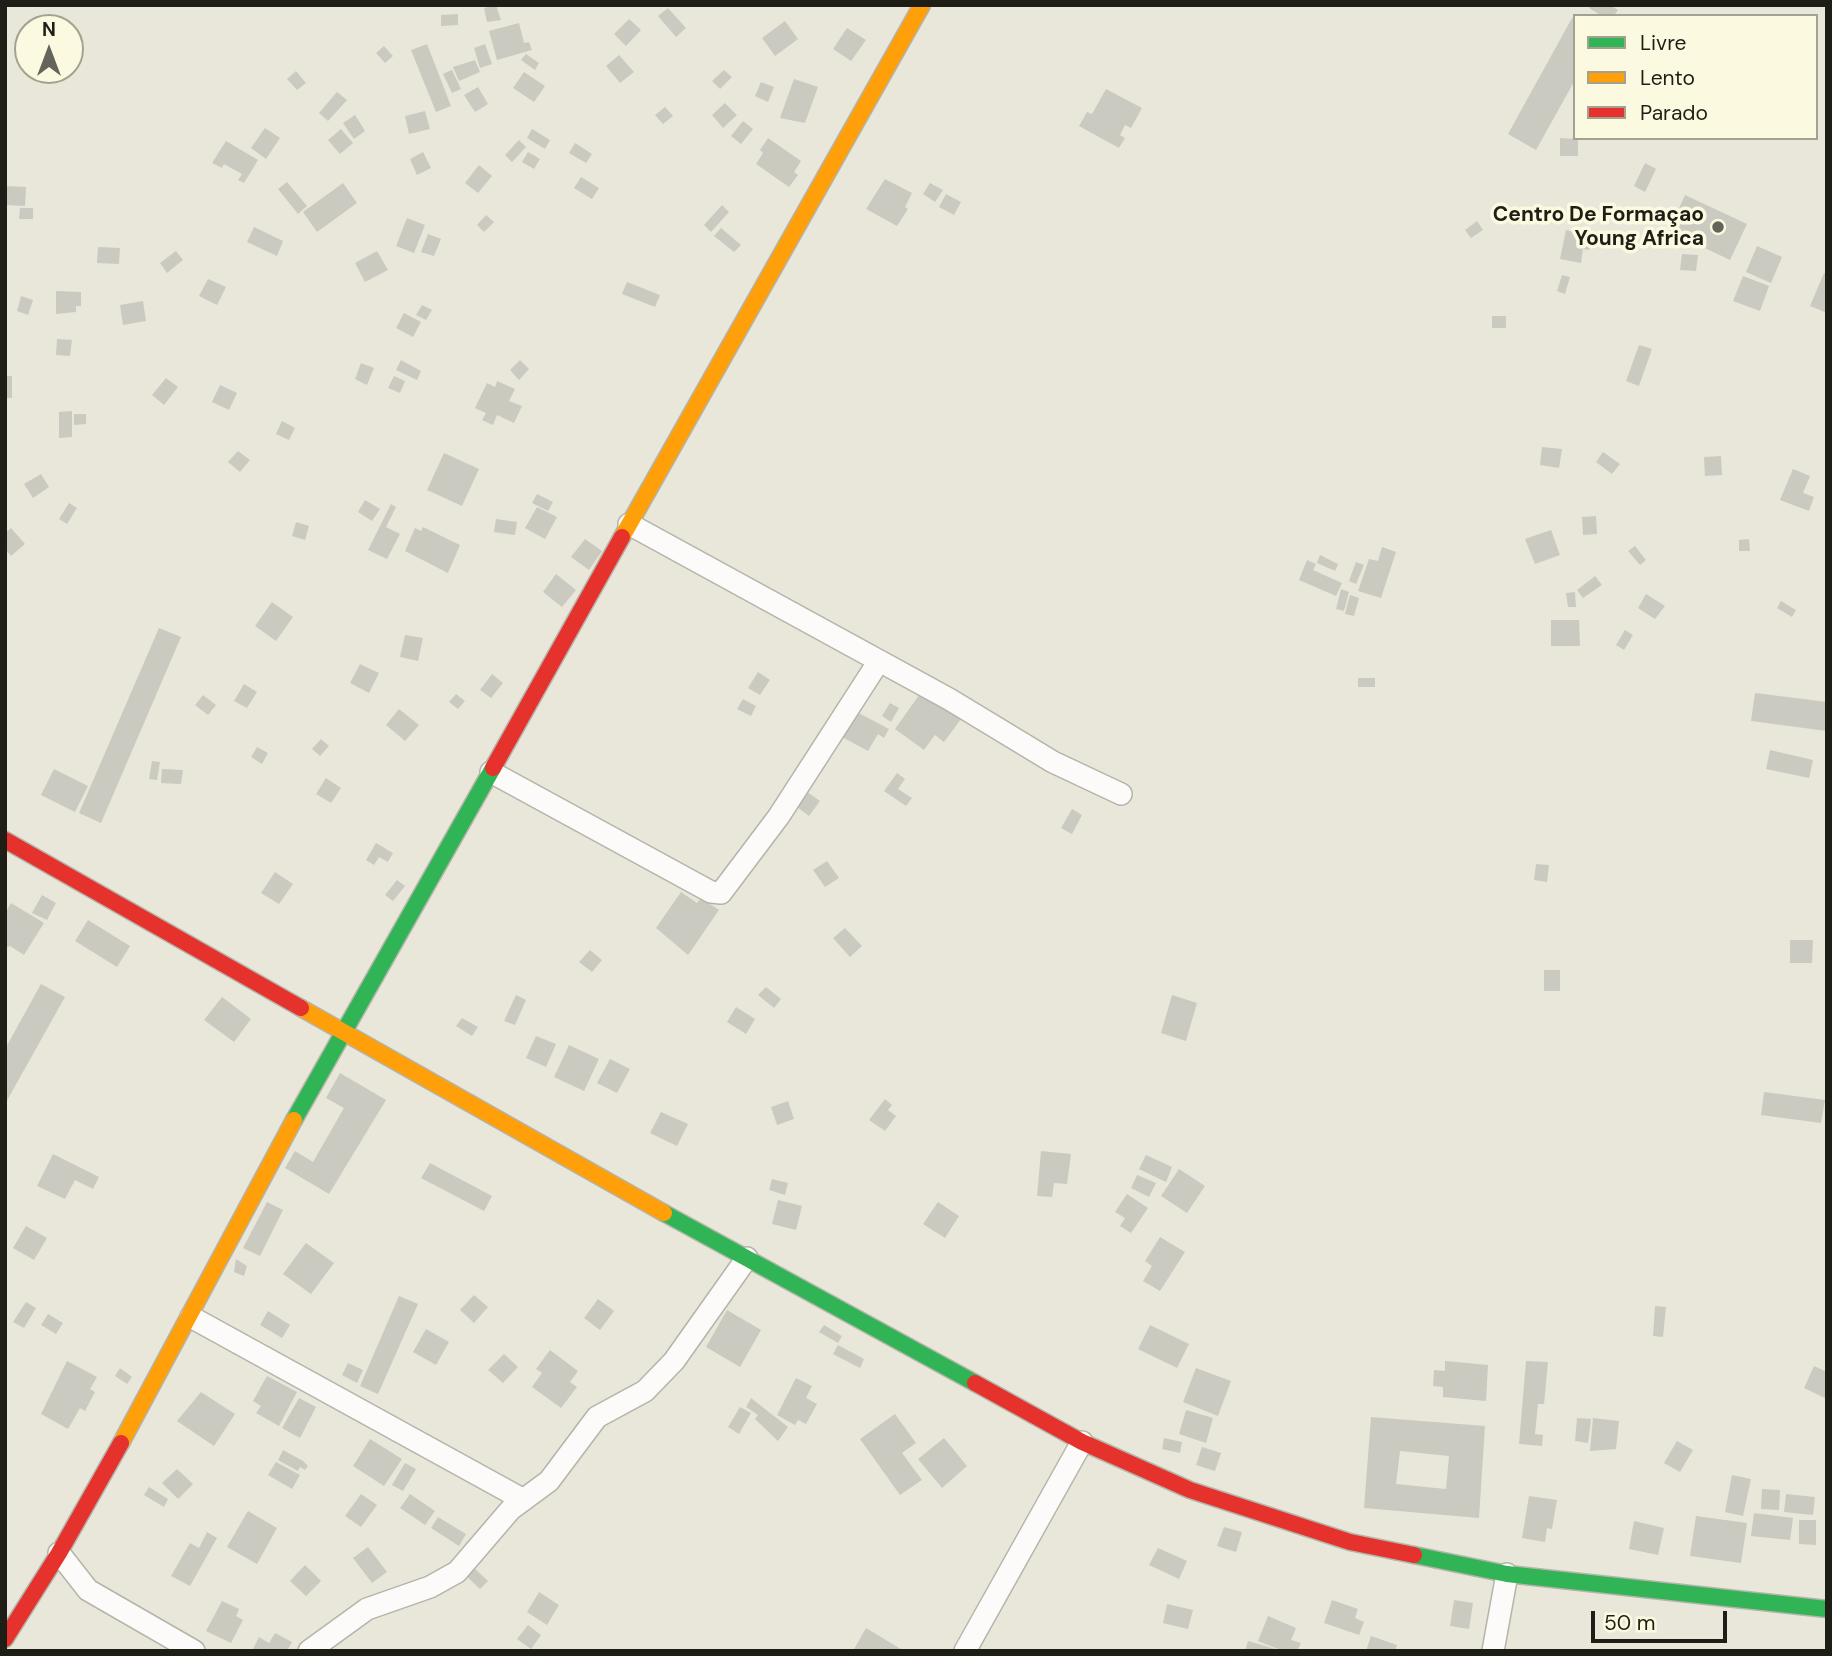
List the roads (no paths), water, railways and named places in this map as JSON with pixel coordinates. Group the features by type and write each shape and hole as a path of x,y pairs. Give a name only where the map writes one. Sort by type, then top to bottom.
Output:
{"main road":[{"path":"5,1639 59,1553 191,1317 261,1179 922,5"},
{"path":"5,840 747,1258 1082,1442 1190,1490 1350,1542 1507,1574 1827,1609"}],"street":[{"path":"629,524 879,661 1053,762 1121,794"},
{"path":"491,772 711,892 721,893 779,816 879,661"},
{"path":"309,1651 367,1609 430,1587 457,1572 522,1499 549,1480 597,1417 645,1391 674,1362 747,1258"},
{"path":"191,1317 522,1499"},
{"path":"965,1651 1082,1442"},
{"path":"59,1553 88,1590 194,1651"},
{"path":"1493,1651 1507,1574"}],"place":[{"name":"Centro De Formaçao Young Africa","path":"1718,227"}]}
